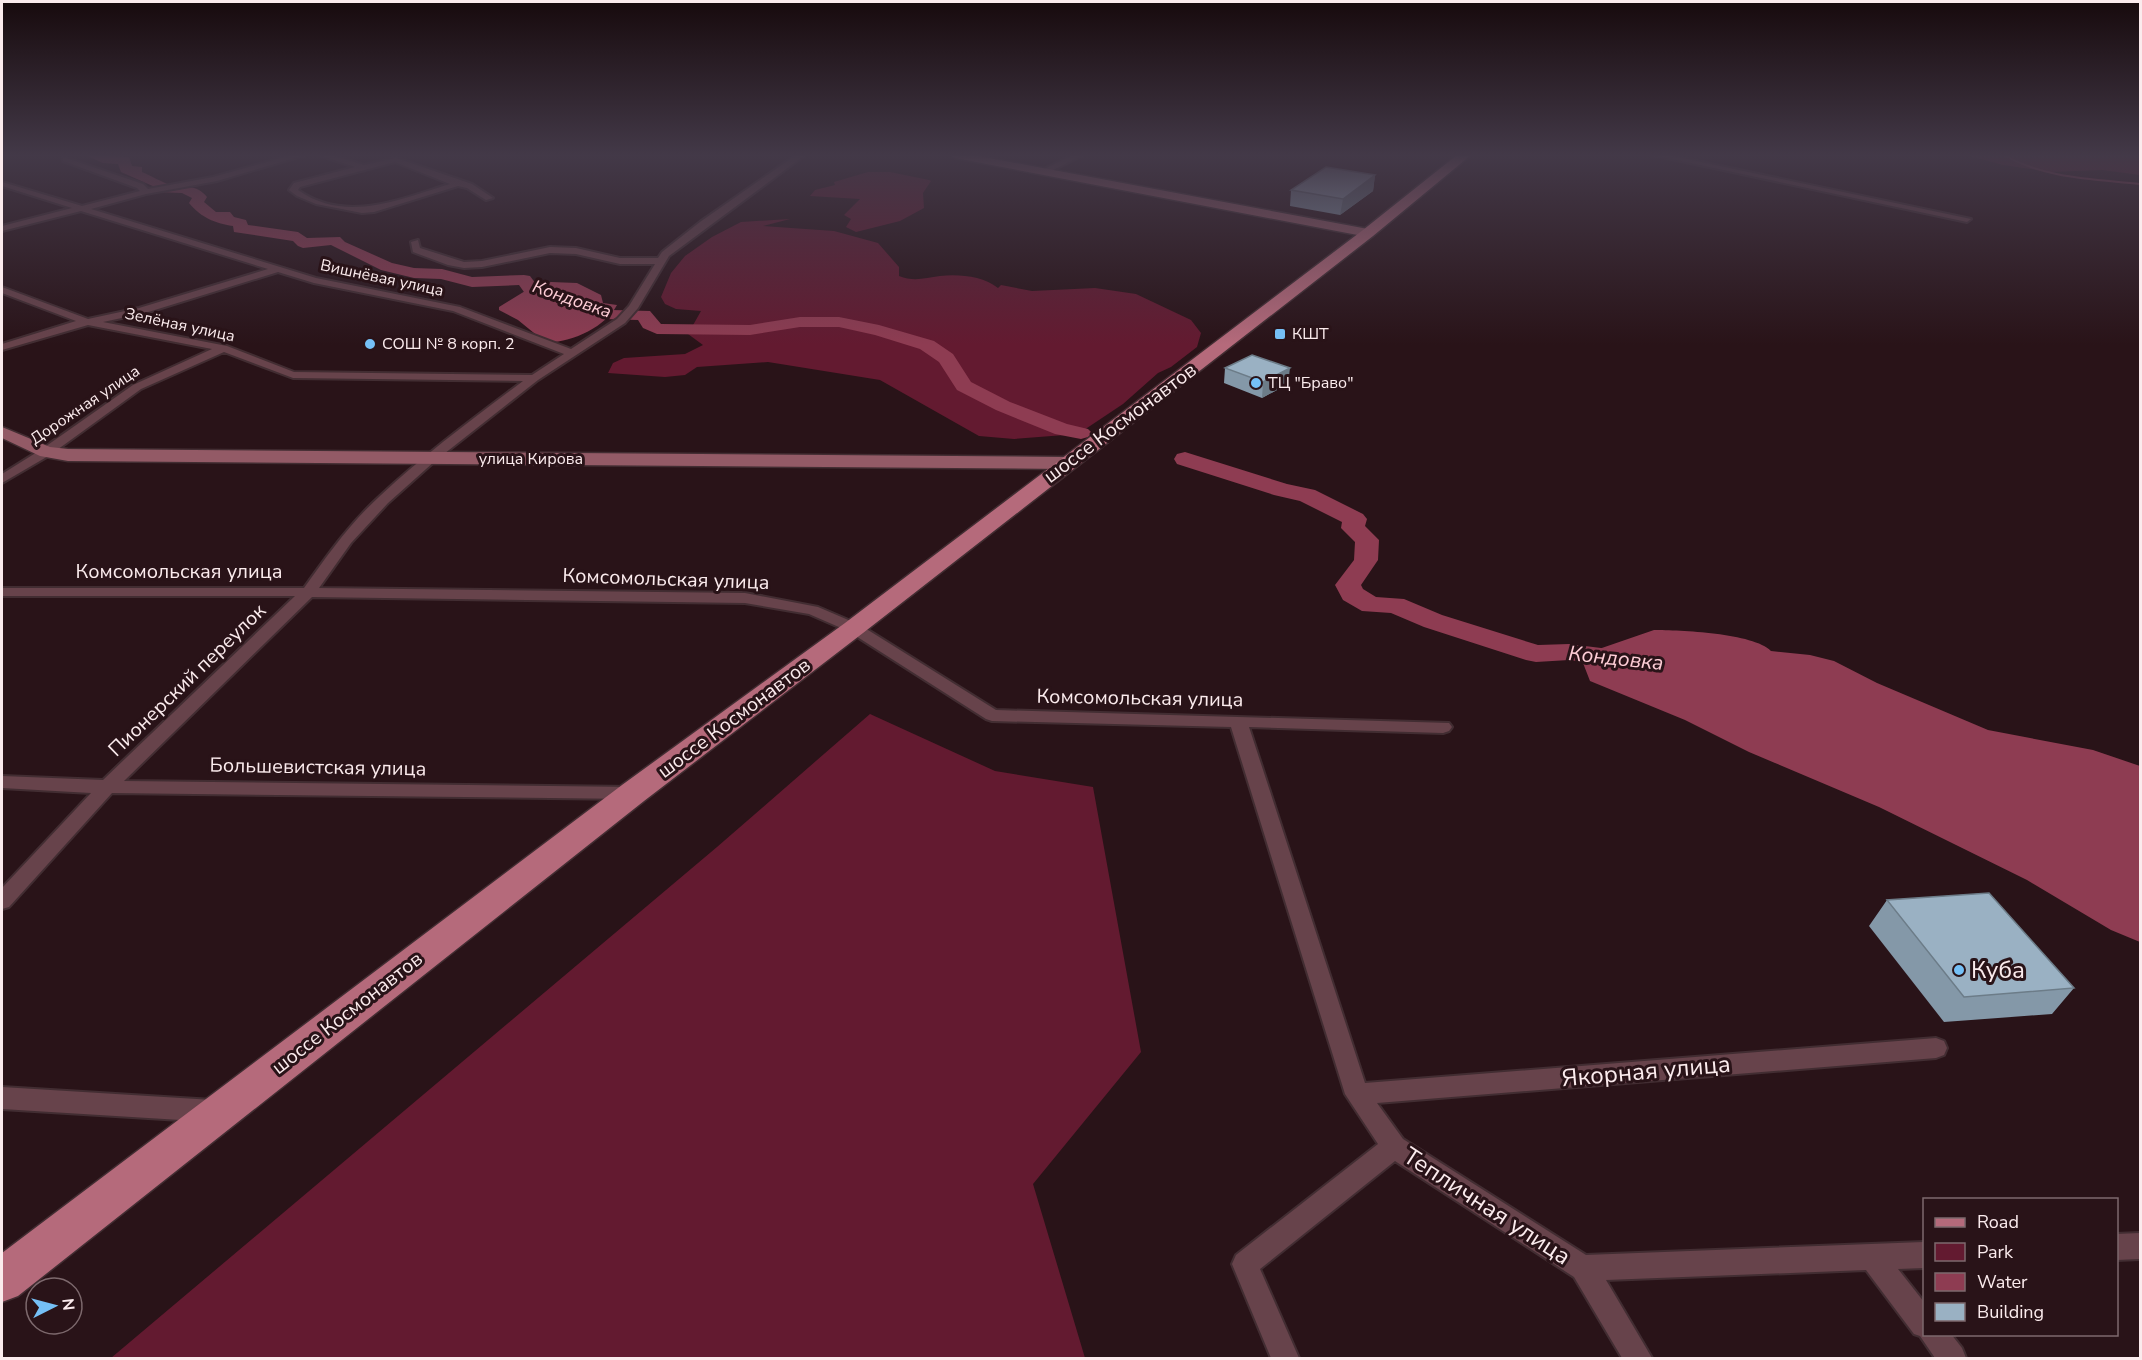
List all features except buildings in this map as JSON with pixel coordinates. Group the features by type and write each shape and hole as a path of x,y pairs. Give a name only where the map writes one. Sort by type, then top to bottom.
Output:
{"main road":[{"name":"шоссе Космонавтов","path":"2,1280 633,793 854,628 1386,218"}],"street":[{"path":"2,229 41,218"},
{"name":"Вишнёвая улица","path":"114,218 314,280 456,309 572,353"},
{"path":"663,258 710,218"},
{"path":"1290,218 1368,233"},
{"name":"Вишнёвая улица","path":"415,242 416,250 451,263 464,265 482,264 550,250 576,251 620,261 663,258"},
{"name":"Пионерский переулок","path":"2,901 107,787 308,592 346,540 383,500 431,458 534,378 621,321 633,308 663,258"},
{"path":"2,347 87,322 113,319 278,269"},
{"name":"Зелёная улица","path":"2,290 87,322 223,348 293,375 534,378"},
{"name":"Дорожная улица","path":"2,479 46,452 137,387 223,348"},
{"name":"улица Кирова","path":"2,432 46,452 68,455 1066,463"},
{"name":"Комсомольская улица","path":"2,592 308,592 745,598 813,610 854,628 992,715 1443,727"},
{"path":"1238,721 1357,1094 1394,1147"},
{"name":"Большевистская улица","path":"2,782 107,787 633,793"},
{"name":"Якорная улица","path":"1357,1094 1936,1048"},
{"path":"2,1098 220,1111"},
{"name":"Тепличная улица","path":"1285,1359 1245,1264 1394,1147 1583,1268 1638,1359"},
{"path":"2118,1247 2140,1246"},
{"name":"Тепличная улица","path":"1583,1268 1923,1255"},
{"path":"1872,1257 1923,1323"},
{"path":"1934,1336 1952,1359"}],"green space":[{"path":"905,218 856,232 846,227 851,219"},
{"path":"790,219 763,226 834,231 878,243 899,267 899,276 904,278 963,276 978,278 998,288 1001,285 1032,291 1095,288 1136,294 1191,320 1201,333 1197,347 1171,367 1158,373 1123,404 1078,434 1014,439 979,436 880,380 768,362 697,367 685,375 665,377 608,373 613,363 624,358 685,354 703,345 688,334 701,311 676,309 665,304 661,297 671,273 685,256 712,237 741,222"},
{"path":"870,714 995,771 1093,787 1141,1052 1033,1184 1085,1358 111,1358 717,847"}],"water":[{"path":"551,282 577,283 601,295 603,303 617,305 612,313 596,327 575,337 555,342 545,342 518,320 499,310 499,307 530,288"},
{"path":"1654,630 1733,636 1762,645 1771,651 1810,655 1834,661 1877,683 1988,730 2093,750 2140,766 2140,942 2111,930 2027,880 1879,807 1749,752 1685,720 1590,681 1583,663 1569,652 1596,650"}],"waterway":[{"name":"Кондовка","path":"226,218 224,220 241,223 239,229 298,237 303,243 335,240 340,245 387,267 414,273 442,274 472,282 524,280 530,288 610,315 644,315 649,324 657,329 750,330 800,322 839,322 879,330 927,345 946,358 964,386 1003,406 1062,430 1081,433"},
{"name":"Кондовка","path":"1185,459 1282,490 1307,495 1355,519 1353,528 1367,540 1366,560 1348,585 1352,594 1371,605 1395,605 1433,621 1536,654 1569,652 1607,656"}],"place":[{"name":"КШТ","path":"1280,334"},
{"name":"СОШ № 8 корп. 2","path":"370,344"},
{"name":"ТЦ \"Браво\"","path":"1256,383"},
{"name":"Куба","path":"1959,970"}]}
